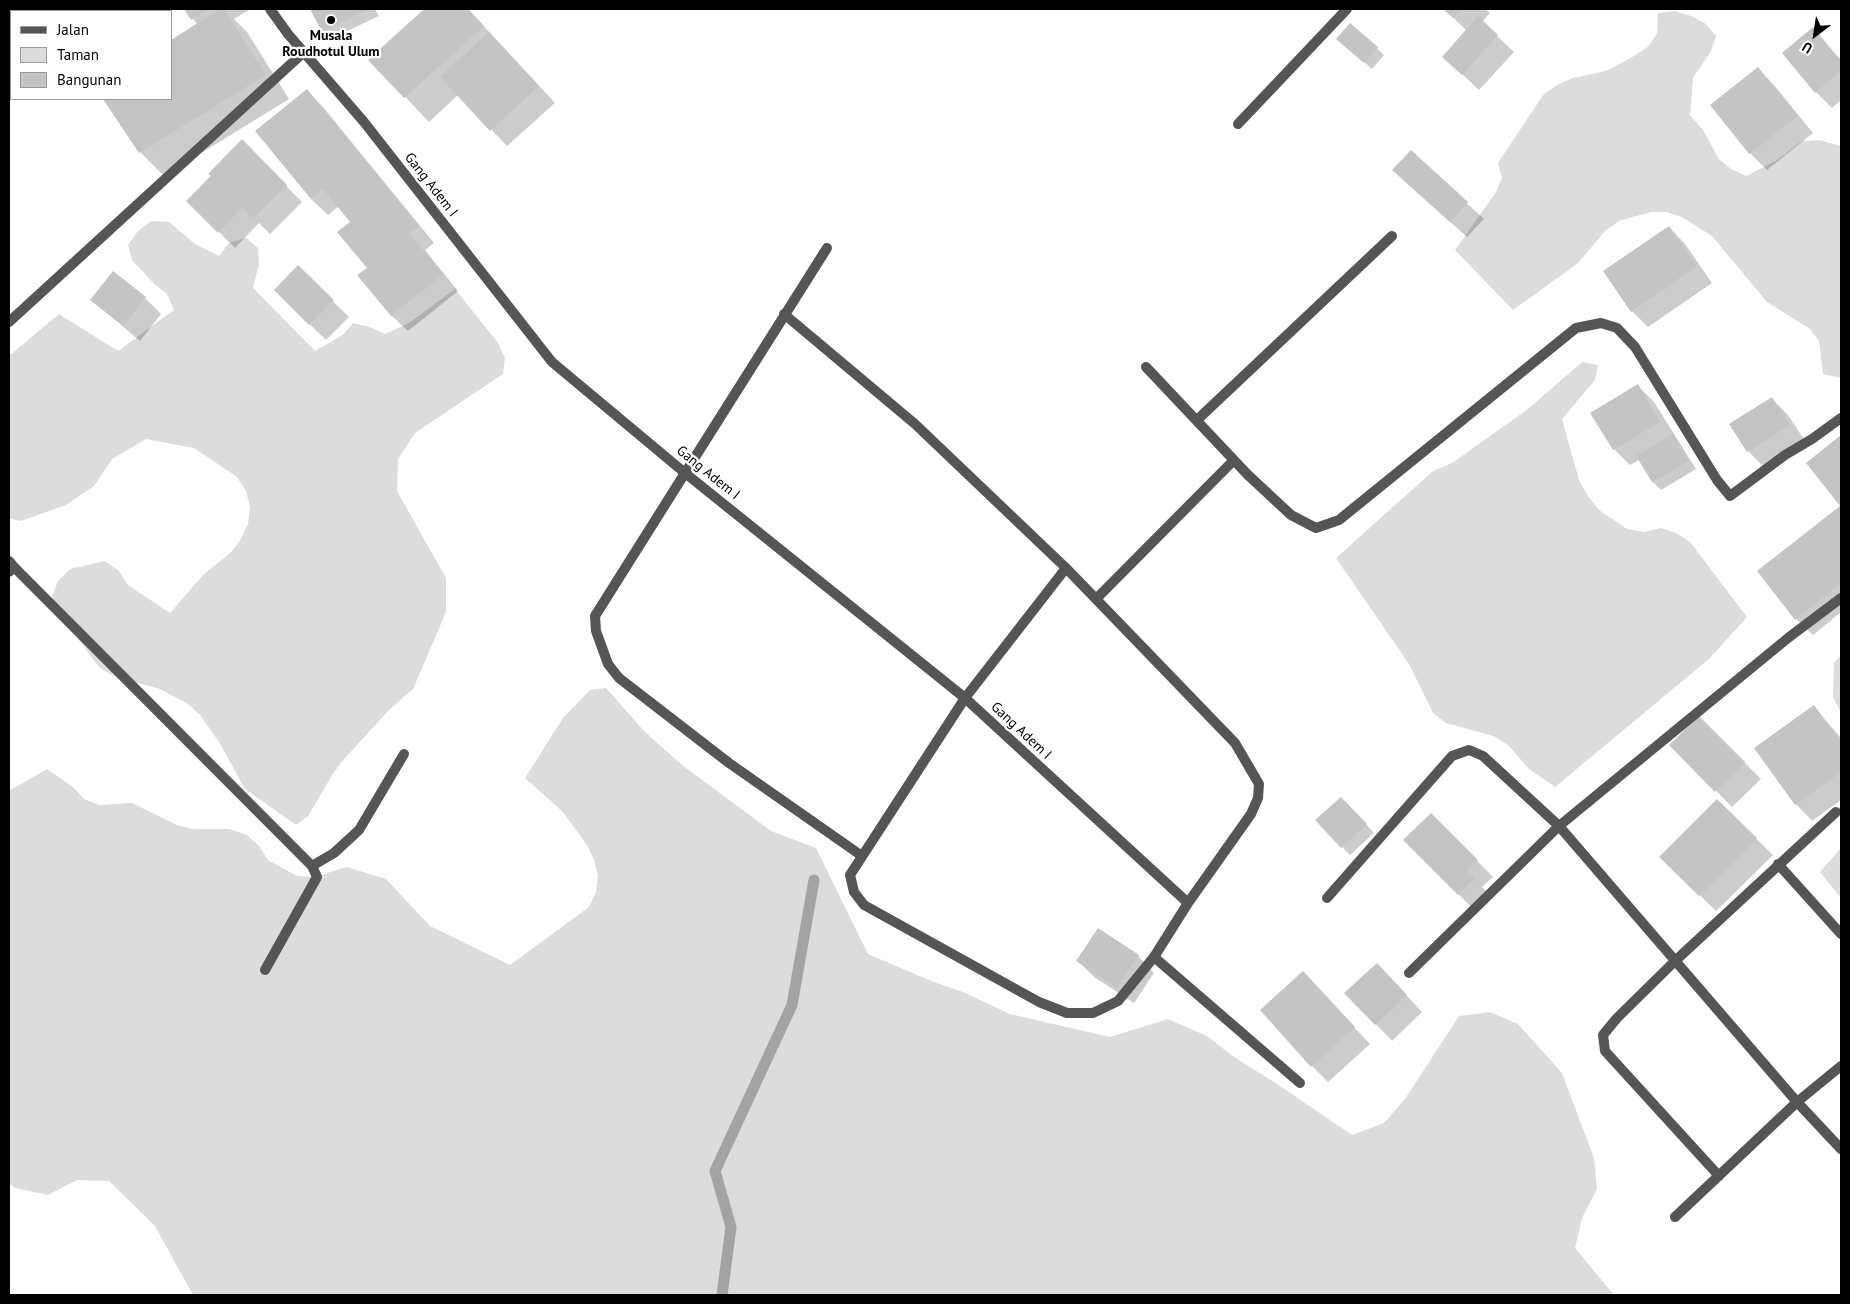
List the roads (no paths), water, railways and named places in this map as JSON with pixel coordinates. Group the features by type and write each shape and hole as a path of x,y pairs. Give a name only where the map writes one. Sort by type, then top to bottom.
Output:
{"street":[{"name":"Gang Adem I","path":"270,9 364,122 552,362 685,473 965,698 1188,903"},
{"path":"1238,124 1348,9"},
{"path":"9,322 304,52"},
{"path":"1197,420 1392,236"},
{"path":"827,248 595,616 596,631 608,664 619,678 729,763 862,856"},
{"path":"784,314 915,424 1066,568 1236,743 1259,784 1258,798 1251,814 1188,903 1154,957 1118,1001 1093,1013 1067,1013 1039,1002 864,905 854,892 850,875 965,698 1066,568"},
{"path":"1146,367 1234,460 1291,515 1316,528 1339,520 1576,328 1601,323 1617,328 1635,347 1718,480 1730,496 1785,455 1812,439 1841,418"},
{"path":"1096,599 1234,460"},
{"path":"11,567 312,866 317,877 265,970"},
{"path":"1409,973 1559,826 1788,638 1841,598"},
{"path":"1327,898 1452,756 1470,750 1483,756 1559,826 1797,1102 1841,1150"},
{"path":"312,866 334,853 359,830 404,754"},
{"path":"1719,1176 1605,1051 1603,1035 1617,1018 1675,961 1836,812"},
{"path":"1778,864 1841,934"},
{"path":"1154,957 1300,1083"},
{"path":"1675,1216 1797,1102 1841,1066"}],"waterway":[{"path":"722,1295 731,1227 715,1171 792,1005 814,880"}],"place":[{"name":"Musala Roudhotul Ulum","path":"331,20"}]}
